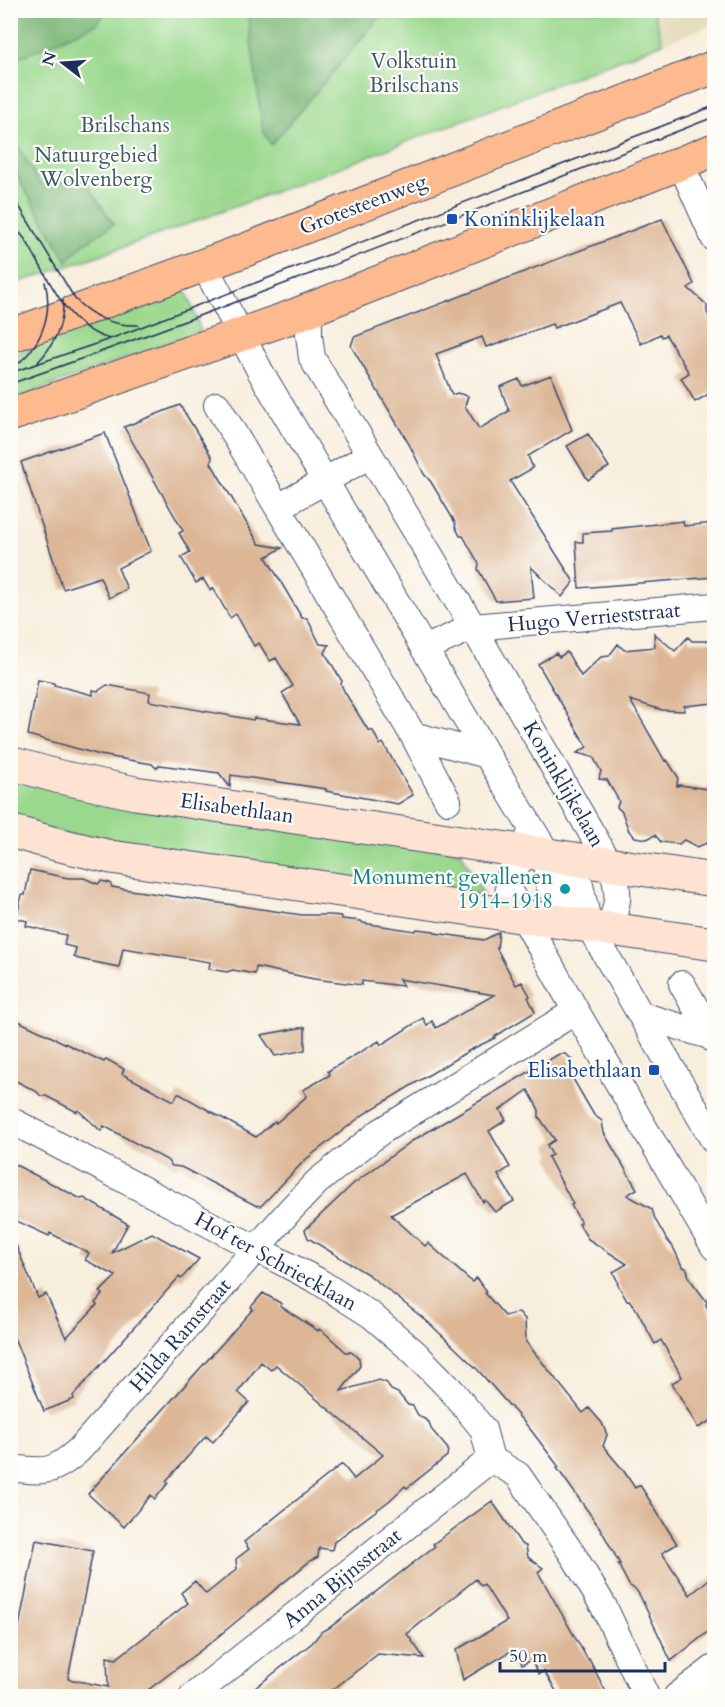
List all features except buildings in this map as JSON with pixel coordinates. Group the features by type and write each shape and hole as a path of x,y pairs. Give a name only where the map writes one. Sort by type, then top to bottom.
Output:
{"main road":[{"name":"Grotesteenweg","path":"10,336 204,265 714,67"},
{"path":"10,415 240,336 714,150"},
{"name":"Elisabethlaan","path":"10,763 135,794 535,844 610,865 714,880"},
{"path":"10,831 111,856 522,916 600,934 714,944"}],"street":[{"path":"681,162 714,238"},
{"name":"Koninklijkelaan","path":"204,265 240,336 487,755 535,844 572,875 580,885 600,934 641,1015 714,1141"},
{"name":"Koninklijkelaan","path":"309,310 312,358 473,627 610,865 619,891 617,906 600,934"},
{"path":"217,405 279,507 448,801"},
{"path":"279,507 370,455"},
{"name":"Hugo Verrieststraat","path":"473,627 714,606"},
{"path":"424,649 473,627"},
{"path":"412,735 487,755"},
{"path":"535,844 515,864 508,884 510,891 576,1011 714,1247"},
{"path":"682,984 714,1038"},
{"name":"Hilda Ramstraat","path":"10,1468 39,1472 61,1466 79,1450 317,1182 363,1144 576,1011"},
{"path":"641,1015 714,1038"},
{"name":"Hof ter Schriecklaan","path":"10,1120 257,1248 318,1281 371,1315 414,1352 452,1391 483,1429 491,1459"},
{"path":"491,1459 518,1475 575,1558 604,1607 646,1696"},
{"name":"Anna Bijnsstraat","path":"193,1696 491,1459"},
{"path":"677,1696 714,1668"}],"shaded area":[{"path":"653,11 714,11 714,24 663,43"}],"green space":[{"path":"11,10 107,11 97,24 11,61"},
{"path":"247,10 385,11 271,145 263,131"},
{"name":"Brilschans","path":"10,11 653,11 663,43 257,199 11,285"},
{"path":"10,132 40,184 84,180 114,224 81,246 67,261 11,166"},
{"path":"186,290 201,331 11,400 10,355"},
{"path":"10,774 461,852 483,894 111,846 11,820"}],"tram line":[{"path":"10,373 110,339 714,106"},
{"path":"10,384 276,287 714,117"},
{"path":"10,191 75,299 88,311 103,319 120,324 138,325"},
{"path":"10,226 26,240 57,295 74,318 96,334 110,339"},
{"path":"12,368 30,351 42,330 48,307 45,282"},
{"path":"38,362 49,349 57,334 62,317 63,300"}],"place":[{"name":"Koninklijkelaan","path":"452,219"},
{"name":"Monument gevallenen 1914-1918","path":"565,889"},
{"name":"Elisabethlaan","path":"654,1070"}],"park label":[{"name":"Volkstuin Brilschans","path":"414,73"},
{"name":"Natuurgebied Wolvenberg","path":"96,167"}]}
